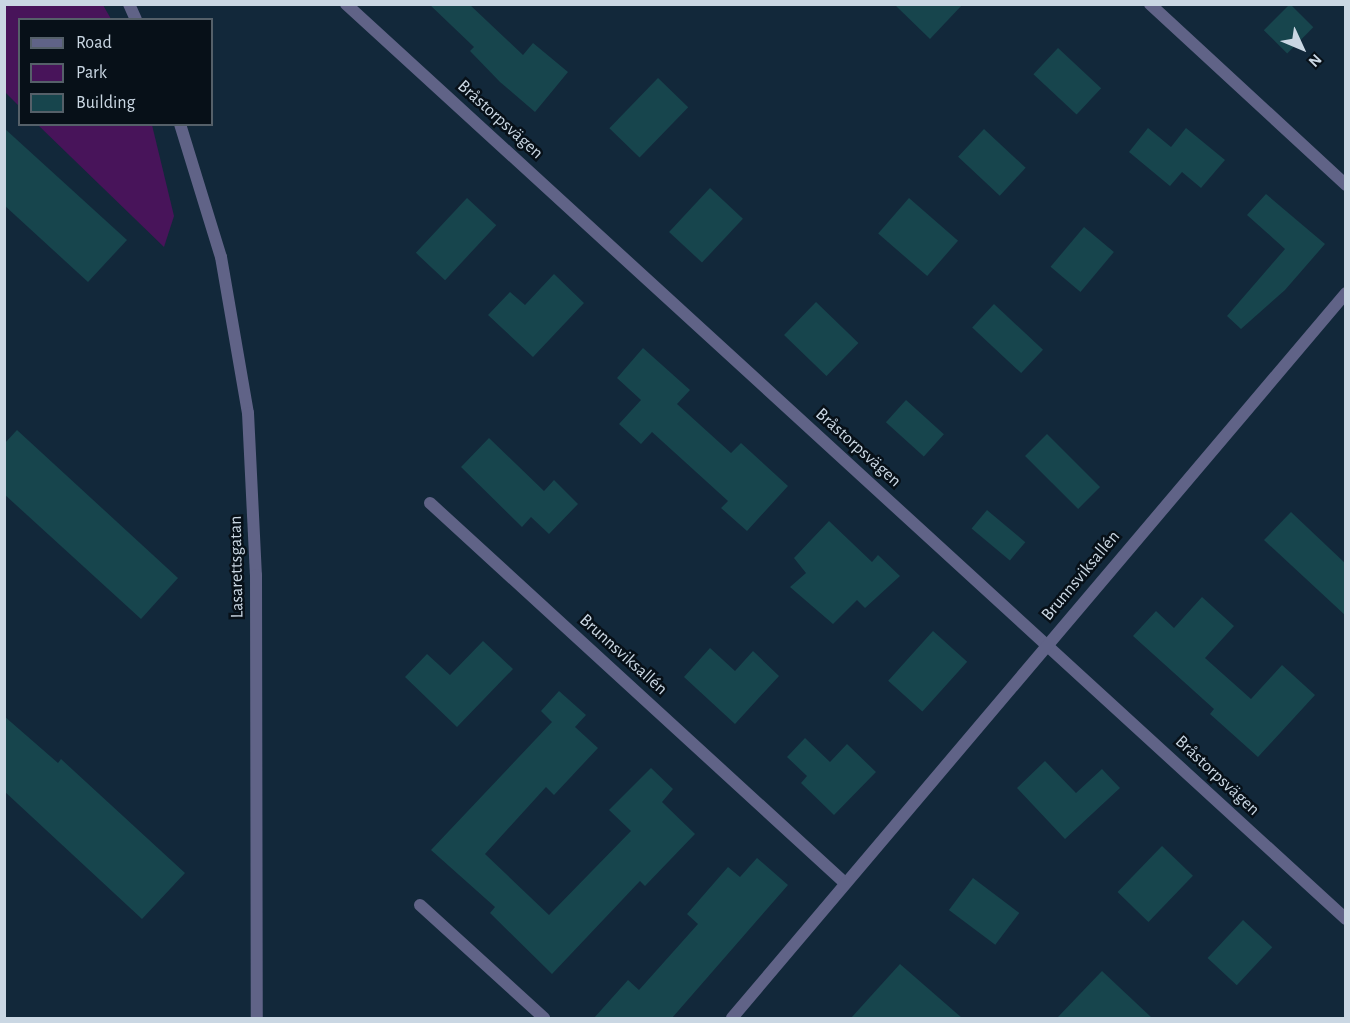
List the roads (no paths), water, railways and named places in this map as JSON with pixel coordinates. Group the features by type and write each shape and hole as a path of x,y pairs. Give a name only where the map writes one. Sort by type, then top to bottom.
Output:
{"street":[{"path":"129,4 135,18"},
{"name":"Bråstorpsvägen","path":"346,4 1346,919"},
{"path":"1150,4 1346,185"},
{"name":"Lasarettsgatan","path":"181,126 220,257 248,413 256,575 257,1018"},
{"name":"Brunnsviksallén","path":"732,1018 1046,644 1346,293"},
{"name":"Brunnsviksallén","path":"429,503 845,883"},
{"path":"420,905 544,1018"}]}
